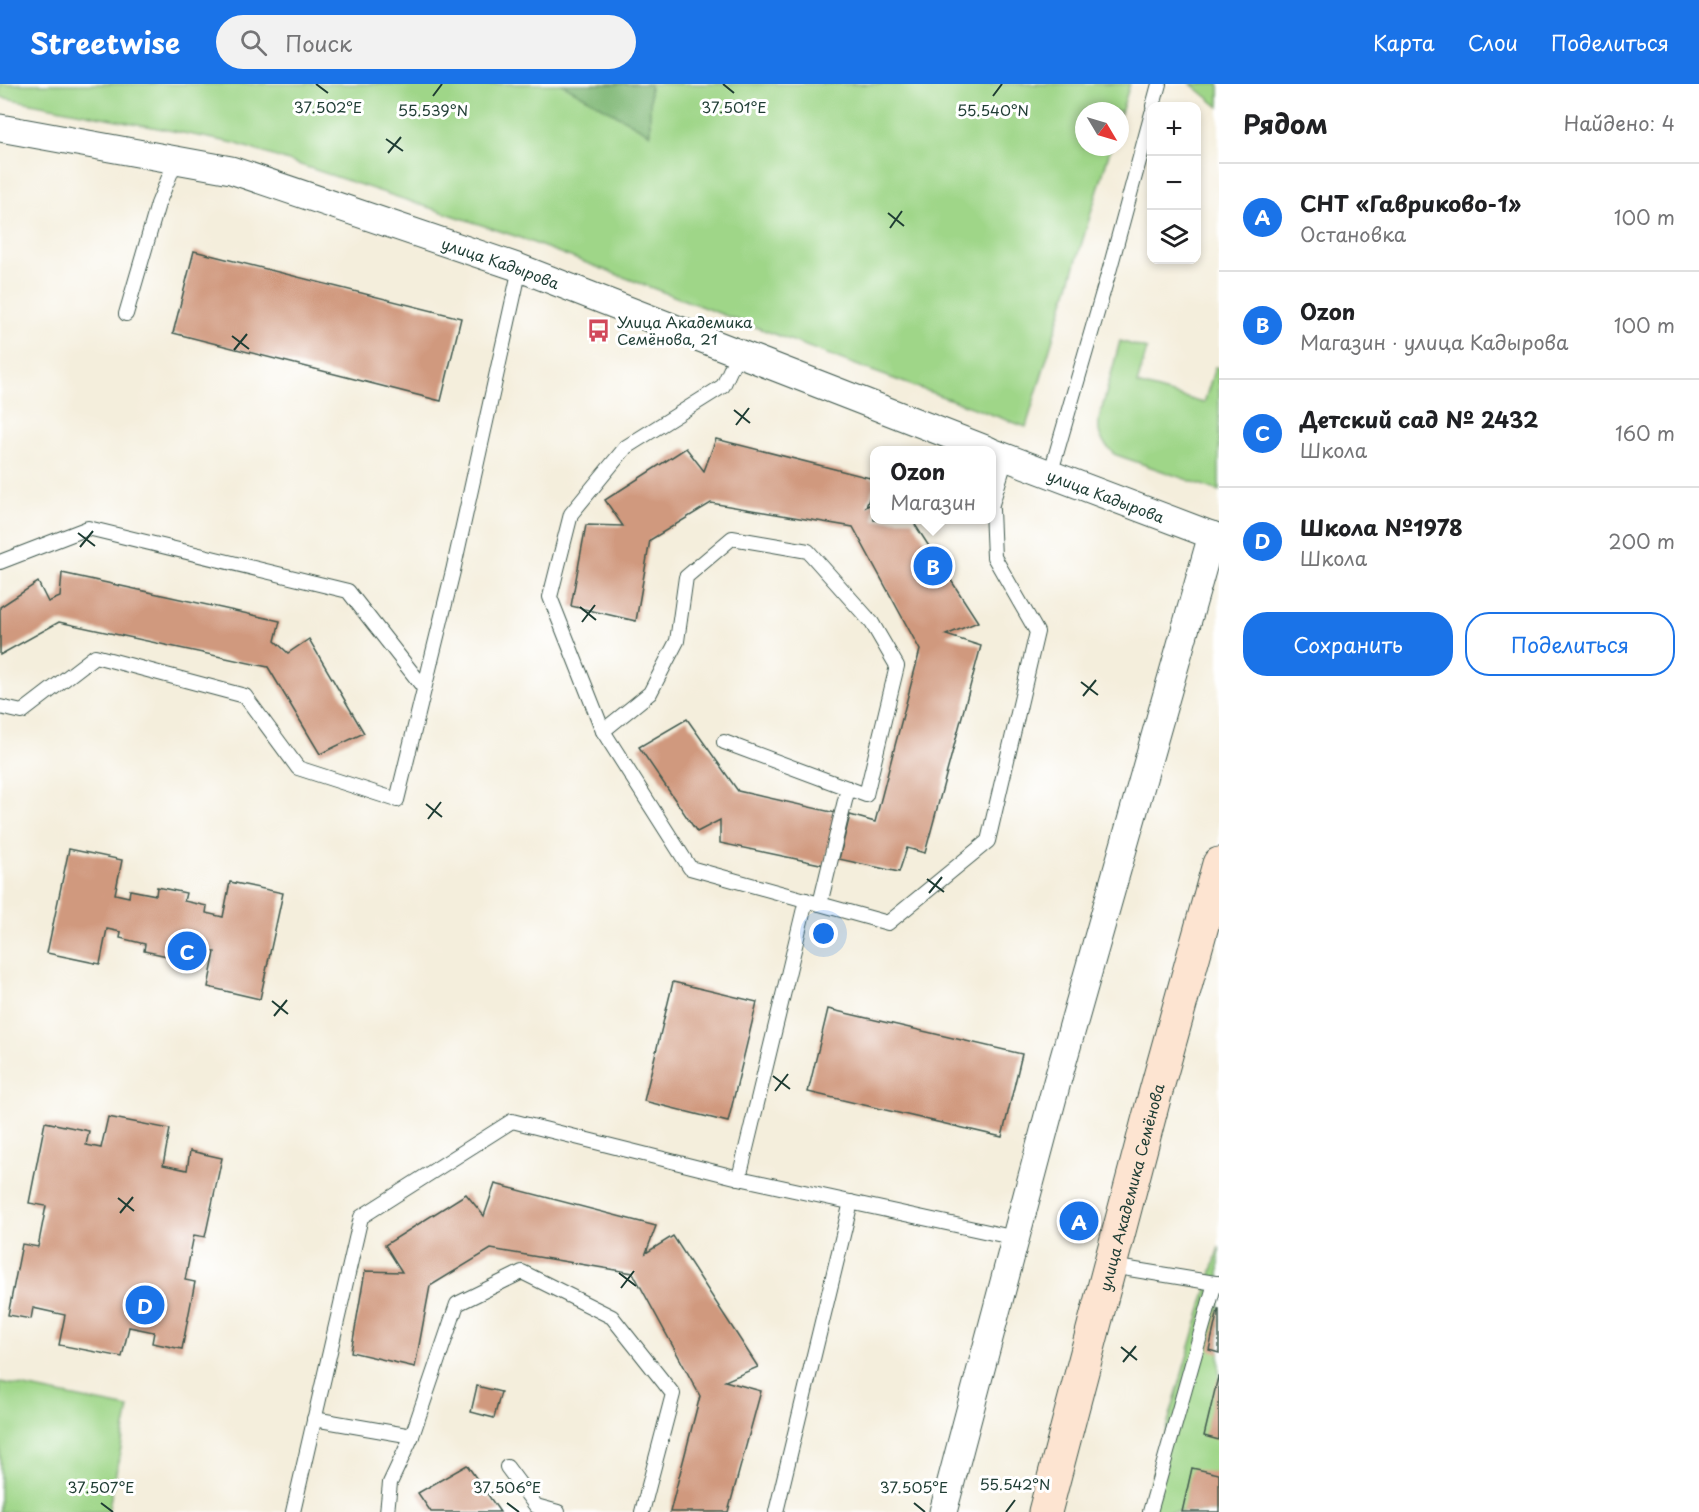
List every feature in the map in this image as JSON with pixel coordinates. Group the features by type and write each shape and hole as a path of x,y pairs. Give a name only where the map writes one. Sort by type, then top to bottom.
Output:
{"main road":[{"name":"улица Академика Семёнова","path":"1045,1512 1110,1266 1214,902 1219,864"}],"street":[{"name":"улица Кадырова","path":"0,128 231,170 520,268 977,446"},
{"name":"улица Кадырова","path":"996,453 1216,536"},
{"path":"943,1512 1060,1071 1216,536"}],"lane":[{"path":"1154,102 1159,84"},
{"path":"1050,475 1147,131"},
{"path":"126,314 158,204 176,160"},
{"path":"0,707 22,712 94,657 245,696 298,768 397,800 453,571 520,268"},
{"path":"738,353 723,386 626,447 571,514 550,597 603,731 690,868 888,923 988,841 1037,632 994,557 993,524"},
{"path":"0,562 88,528 348,591 424,688"},
{"path":"603,731 650,693 677,641 686,577 732,538 808,551 872,623 897,666 866,795 724,742"},
{"path":"820,904 848,788"},
{"path":"739,1178 806,900"},
{"path":"293,1512 361,1217 512,1121 739,1178 1016,1238"},
{"path":"776,1512 851,1202"},
{"path":"1110,1266 1217,1283 1150,1512"},
{"path":"387,1512 390,1483 412,1436 457,1304 522,1272 612,1317 673,1394 642,1512"},
{"path":"314,1419 412,1436"},
{"path":"507,1467 536,1506 558,1512"}],"green space":[{"path":"0,84 1130,84 1124,102 1075,102 1075,156 1108,156 1026,427 515,236 234,143 0,97"},
{"path":"562,84 650,84 650,134"},
{"path":"1191,84 1219,84 1219,107"},
{"path":"1120,341 1147,349 1137,384 1204,403 1215,367 1219,368 1219,491 1114,454 1104,442 1099,431 1099,420"},
{"path":"1219,1247 1219,1512 1142,1512"},
{"path":"0,1382 129,1408 108,1512 0,1512"}],"building":[{"path":"194,251 461,318 441,401 173,333"},
{"path":"716,439 870,478 870,496 866,507 870,504 870,524 915,524 978,622 946,635 981,646 925,853 907,848 899,872 839,859 850,815 875,822 920,650 853,527 711,503 650,540 636,621 571,606 586,525 623,526 605,500 686,448 704,471"},
{"path":"62,573 280,621 275,641 288,653 309,639 364,733 320,754 268,667 59,622 0,655 0,607 38,582 48,602 60,597"},
{"path":"687,719 738,791 836,813 825,865 720,843 720,820 697,832 639,747"},
{"path":"69,849 122,860 115,894 129,897 130,890 156,895 157,887 186,893 184,901 207,906 206,913 223,917 230,882 283,893 260,999 208,987 215,952 198,949 197,955 174,950 172,957 144,951 145,944 120,938 121,932 107,929 100,964 47,953"},
{"path":"673,982 757,1002 728,1122 644,1101"},
{"path":"828,1009 1022,1054 1002,1137 808,1092"},
{"path":"108,1117 170,1129 163,1165 187,1170 190,1151 222,1158 205,1237 194,1235 185,1280 195,1282 182,1349 152,1343 154,1332 129,1327 122,1357 59,1345 65,1315 33,1308 31,1319 8,1315 22,1244 38,1247 46,1206 29,1203 45,1122 89,1131 86,1145 101,1148"},
{"path":"495,1184 656,1226 646,1253 673,1236 758,1367 725,1381 761,1391 728,1512 670,1512 700,1396 633,1273 491,1249 430,1286 415,1367 351,1352 365,1271 402,1272 385,1245 466,1194 484,1216"},
{"path":"1219,1310 1219,1353 1209,1350"},
{"path":"1219,1377 1219,1440 1204,1436"},
{"path":"477,1386 501,1392 494,1418 471,1412"},
{"path":"467,1465 500,1512 431,1512 418,1493"},
{"path":"1192,1468 1219,1474 1219,1512 1182,1512"}],"place":[{"name":"Улица Академика Семёнова, 21","path":"599,330"},
{"name":"Ozon","path":"933,566"},
{"name":"Детский сад № 2432","path":"187,951"},
{"name":"СНТ «Гавриково-1»","path":"1079,1221"},
{"name":"Школа №1978","path":"145,1305"}]}
